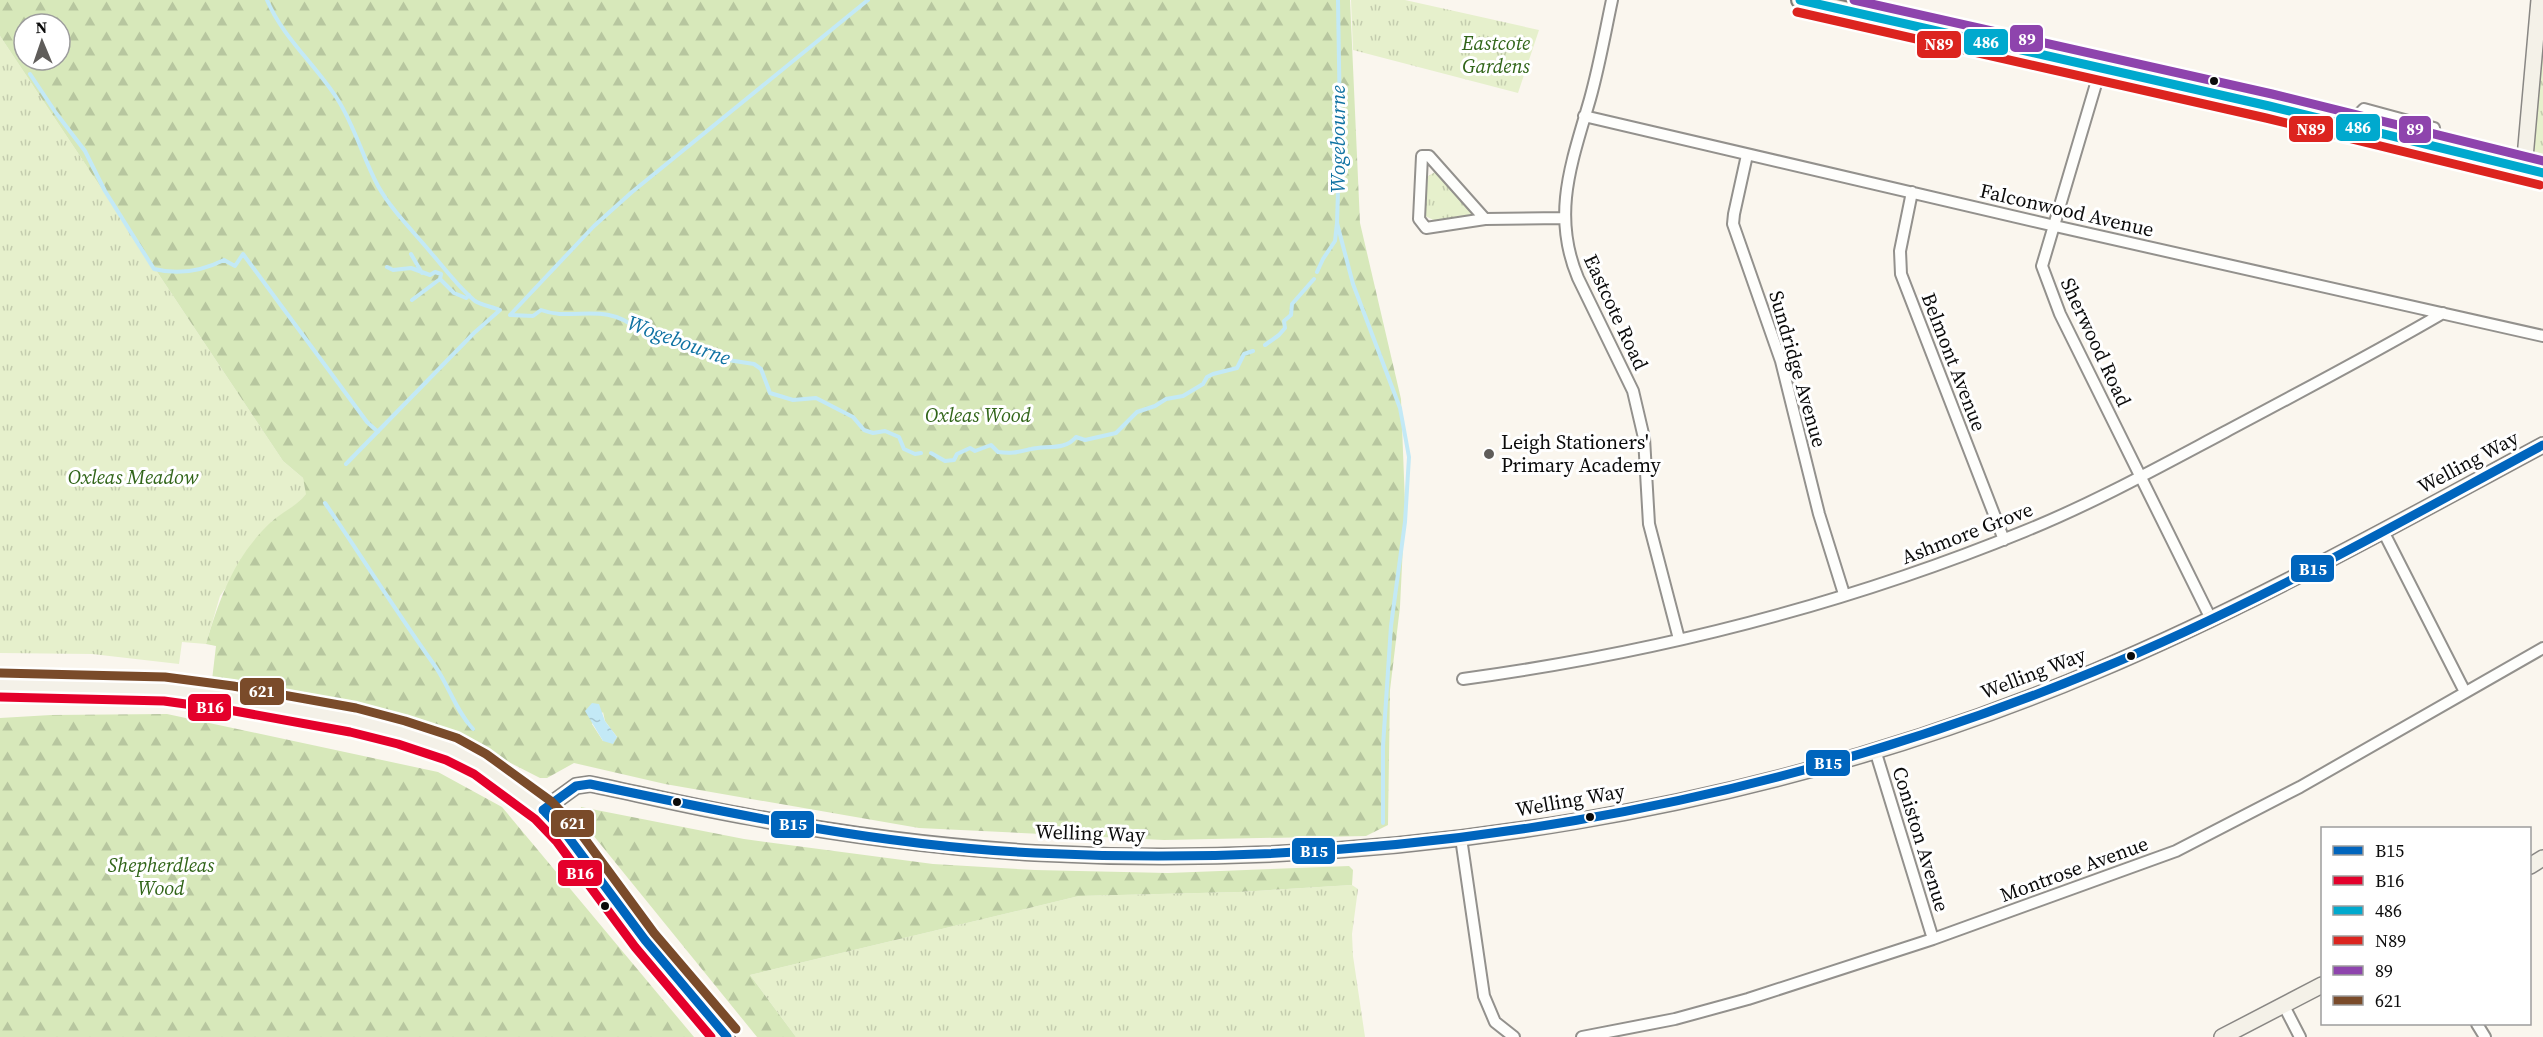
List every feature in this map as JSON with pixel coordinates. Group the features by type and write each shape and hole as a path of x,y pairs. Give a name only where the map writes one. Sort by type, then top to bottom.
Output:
{"main road":[{"path":"1800,0 1862,7 2543,173"}],"street":[{"name":"Eastcote Road","path":"1612,0 1567,183 1564,218 1572,264 1633,391 1644,438 1649,524 1679,639"},
{"path":"2524,169 2539,0"},
{"name":"Sherwood Road","path":"2101,67 2042,266 2060,314 2211,620"},
{"name":"Falconwood Avenue","path":"1584,116 2055,226 2543,336"},
{"name":"Sundridge Avenue","path":"1748,155 1733,224 1781,361 1819,514 1844,594"},
{"path":"1485,219 1429,156 1422,156 1419,219 1426,228 1485,219 1564,218"},
{"name":"Belmont Avenue","path":"1912,192 1900,251 1901,274 2004,540"},
{"name":"Ashmore Grove","path":"1463,679 1583,660 1679,639 1844,594 1925,569 2004,540 2140,477 2370,355 2443,313"},
{"name":"Welling Way","path":"543,810 576,786 590,784 755,818 929,844 1035,853 1164,856 1309,851 1461,838 1545,826 1671,803 1781,777 1982,716 2066,684 2211,620 2543,445"},
{"path":"2382,531 2465,692"},
{"name":"Montrose Avenue","path":"1582,1037 1676,1019 1748,999 1933,939 2176,851 2300,787 2543,648"},
{"path":"0,685 165,689 297,708 401,732 451,749 480,764 543,810 566,834 645,940 727,1037"},
{"name":"Coniston Avenue","path":"1875,750 1933,939"},
{"path":"1461,838 1484,996 1495,1022 1514,1037"},
{"path":"2222,1037 2321,986"},
{"path":"2284,1006 2300,1037"}],"green space":[{"name":"Oxleas Wood","path":"0,0 1350,0 1360,223 1401,399 1405,504 1400,607 1390,690 1388,825 1366,836 1164,840 919,828 665,784 574,763 547,778 540,778 440,727 400,713 299,693 212,680 216,646 206,644 230,578 258,535 306,494 303,478 283,461 24,72 72,72 72,12 12,12 12,54 0,36","holes":["603,712 605,721 617,737 603,741 592,724"]},
{"name":"Eastcote Gardens","path":"1351,0 1405,0 1539,30 1518,93 1353,50"},
{"path":"2543,33 2543,155 2531,150"},
{"name":"Oxleas Meadow","path":"0,36 12,54 12,72 24,72 283,461 303,478 307,493 301,501 272,521 220,596 206,644 182,642 179,664 92,654 0,653"},
{"path":"1435,172 1475,216 1438,222 1425,216 1425,178"},
{"name":"Shepherdleas Wood","path":"167,714 438,772 502,807 694,1037 0,1037 0,718"},
{"path":"581,807 744,839 933,864 1035,870 1168,873 1349,866 1353,870 1352,885 1239,892 1079,896 750,975 796,1037 757,1037 580,819"},
{"path":"1352,885 1358,889 1352,934 1353,956 1365,1037 796,1037 750,975 1079,896 1239,892"}],"water":[{"path":"592,703 599,704 605,721 617,737 613,744 603,741 585,711"}],"waterway":[{"name":"Wogebourne","path":"267,0 282,27 338,100 378,186 390,204 469,296 500,310"},
{"path":"510,315 594,226 632,192 868,0"},
{"name":"Wogebourne","path":"1317,272 1335,241 1337,223 1340,125 1338,0"},
{"path":"30,74 85,151 105,191 154,269 172,272 190,271 224,260 235,266 243,254 367,422 378,432"},
{"path":"1337,223 1353,284 1400,408 1409,457 1405,522 1391,626 1383,746 1383,823"},
{"path":"411,254 422,273"},
{"path":"387,267 393,270 411,268 430,275 435,272 441,274 440,279 454,293 466,298 469,295"},
{"path":"412,300 440,279"},
{"name":"Wogebourne","path":"1265,345 1285,328 1284,321 1291,315 1292,304 1314,279"},
{"path":"346,464 474,333 500,310"},
{"name":"Wogebourne","path":"510,315 533,316 541,310 564,314 600,314 625,321 637,329 644,326 652,328 663,335 705,348 728,360 754,364 761,369 770,393 793,400 816,398 853,417 864,430 873,433 885,431 899,437 904,449 915,454 921,453"},
{"name":"Wogebourne","path":"931,453 945,461 954,460 957,454 970,448 975,451 991,445 998,452 1007,453 1061,446 1076,437 1085,440 1116,433 1137,412 1155,406 1166,399 1183,396 1203,384 1207,377 1213,374 1237,368 1244,354 1253,351"},
{"path":"325,503 435,666 473,729"}],"transit line":[{"name":"486","path":"1800,0 2269,106 2543,173"},
{"name":"89","path":"1854,0 2272,94 2543,161"},
{"name":"N89","path":"1797,12 2266,118 2540,185"},
{"name":"B15","path":"543,810 576,786 590,784 811,828 922,844 1035,853 1171,856 1306,852 1441,840 1575,820 1708,794 1839,760 1968,719 2095,671 2266,593 2543,445"},
{"name":"621","path":"0,673 165,677 233,686 356,708 457,738 486,754 552,802 576,827 654,933 736,1029"},
{"name":"B16","path":"0,697 164,701 229,710 350,732 398,744 446,760 474,774 535,819 557,842 635,947 711,1037"},
{"name":"B15","path":"543,810 566,834 645,940 727,1037"}],"place":[{"name":"Leigh Stationers' Primary Academy","path":"1489,454"}]}
